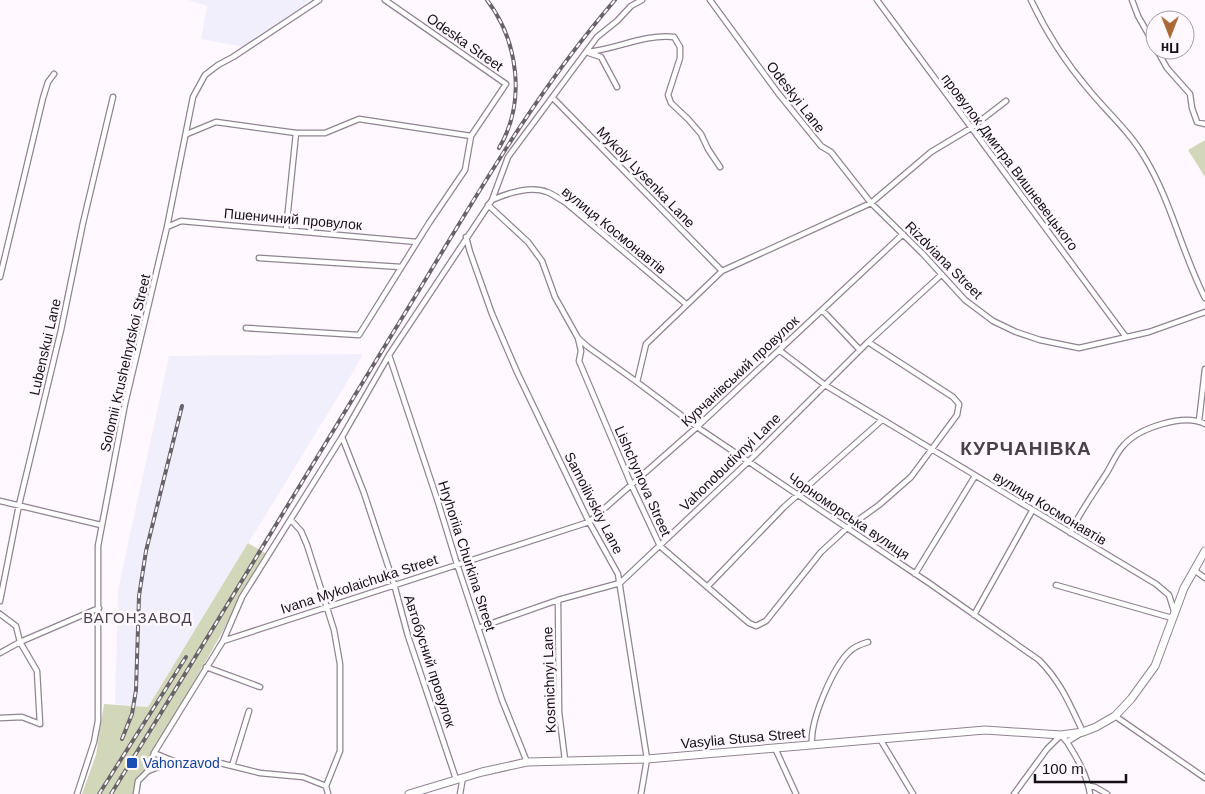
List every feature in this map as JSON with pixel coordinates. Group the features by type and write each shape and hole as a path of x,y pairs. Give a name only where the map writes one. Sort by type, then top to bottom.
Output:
{"main road":[{"name":"Vasylia Stusa Street","path":"409,794 460,778 527,762 647,759 986,730 1061,735 1083,732 1115,716 1131,699 1155,666 1168,634 1173,615 1205,551"}],"street":[{"name":"Solomii Krushelnytskoi Street","path":"78,794 94,742 98,721 98,546 101,525 125,404 187,134 193,96 206,75 218,65 319,0"},
{"name":"Odeska Street","path":"246,328 359,335 465,170 471,136 506,84 385,0"},
{"path":"136,794 138,781 148,771 154,753 223,641 242,597 342,437 389,355 492,200 508,157 598,37 631,6 642,0"},
{"name":"Odeskyi Lane","path":"710,0 801,123 821,146 831,152 872,203"},
{"name":"провулок Дмитра Вишневецького","path":"877,0 1126,337"},
{"path":"1030,0 1065,59 1088,89 1132,139 1145,158 1159,185 1205,298"},
{"path":"1132,0 1145,28"},
{"path":"588,52 615,48 659,36 674,37 680,47 680,58 668,95 671,103 701,134 720,167"},
{"path":"588,52 601,57 617,87"},
{"path":"1163,60 1167,68 1190,94 1197,122 1205,124"},
{"path":"0,277 43,98 48,82 54,74"},
{"name":"Lubenskui Lane","path":"0,601 19,505 61,330 83,223 114,97"},
{"name":"Mykoly Lysenka Lane","path":"554,98 722,271"},
{"path":"637,382 646,344 722,271 872,203 931,152 971,128 1006,101"},
{"path":"187,134 216,122 296,133 324,134 360,120 471,136"},
{"path":"286,230 296,133"},
{"name":"вулиця Космонавтів","path":"492,200 516,191 530,189 546,191 565,202 686,304"},
{"name":"Rizdviana Street","path":"872,203 965,300 993,321 1016,332 1059,345 1079,348 1149,332 1205,312"},
{"name":"Lishchynova Street","path":"488,205 535,251 546,268 552,290 578,338 581,351 579,361 631,484 660,546 749,623 756,626 766,620 820,552 846,528 879,505 912,477 957,415 959,404 953,397 868,342"},
{"name":"Пшеничний провулок","path":"167,227 181,221 417,242"},
{"name":"Курчанівський провулок","path":"589,522 697,427 903,234"},
{"name":"Samoilivskiy Lane","path":"466,237 470,252 517,372 589,522 618,574 647,759 641,794"},
{"path":"259,258 401,268"},
{"name":"Vahonobudivnyi Lane","path":"478,628 558,600 620,583 749,461 868,342 941,275"},
{"path":"823,311 860,350"},
{"name":"Чорноморська вулиця","path":"578,338 697,427 1039,660 1051,672 1066,694 1083,732"},
{"name":"вулиця Космонавтів","path":"779,350 825,384 882,420 1156,584 1169,595 1173,615"},
{"name":"Hryhoriia Churkina Street","path":"389,355 502,700 527,762"},
{"path":"1199,421 1205,369"},
{"path":"707,587 784,507 799,496 882,420"},
{"path":"1070,533 1088,500 1124,444 1158,425 1177,421 1199,421 1205,424"},
{"name":"Автобусний провулок","path":"342,437 364,492 394,584 408,636 460,778"},
{"path":"915,574 975,476"},
{"path":"0,501 101,525"},
{"path":"974,615 1032,511"},
{"path":"291,520 301,531 307,545 334,630 340,664 340,751 326,786 328,794"},
{"name":"Ivana Mykolaichuka Street","path":"223,641 589,522"},
{"path":"1194,570 1205,578"},
{"path":"1056,585 1173,615"},
{"name":"Kosmichnyi Lane","path":"558,600 559,712 565,760"},
{"path":"0,653 20,642 99,608"},
{"path":"0,614 16,626 20,642 37,670 40,724 22,717 0,718"},
{"path":"812,744 811,735 822,698 834,673 844,656 852,648 868,642"},
{"path":"206,667 260,687"},
{"path":"232,766 249,711"},
{"path":"1115,716 1205,778"},
{"path":"1067,742 1083,732"},
{"path":"1014,794 1047,749 1061,735 1078,760 1089,786 1090,794"},
{"path":"880,739 913,794"},
{"path":"776,748 796,794"},
{"path":"154,753 175,762 200,765 220,763 260,773 303,777 326,786"},
{"path":"148,771 175,762"},
{"path":"460,778 460,794"},
{"path":"1089,786 1095,787 1107,794"}],"shaded area":[{"path":"188,0 310,0 244,47 201,39 207,6"},
{"path":"363,354 148,707 115,704 118,590 169,356"}],"green space":[{"path":"1205,140 1205,177 1188,150"},
{"path":"248,543 267,554 147,764 145,771 135,781 135,794 82,794 96,755 104,704 148,707"}],"railway":[{"path":"487,0 498,17 506,35 512,53 515,73 516,92 513,112 508,130 499,148"},
{"path":"111,794 502,154 556,75 615,0"},
{"path":"122,739 132,714 136,690 139,596 146,551 182,406"},
{"path":"99,794 186,657"}],"place":[{"name":"Vahonzavod","path":"132,763"}],"district":[{"name":"КУРЧАНІВКА","path":"1026,448"},
{"name":"ВАГОНЗАВОД","path":"138,618"}]}
